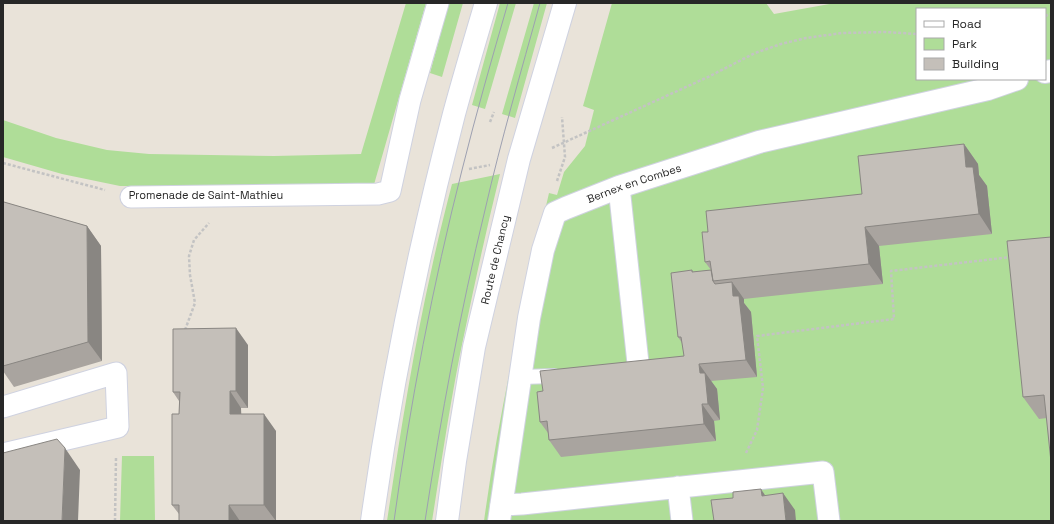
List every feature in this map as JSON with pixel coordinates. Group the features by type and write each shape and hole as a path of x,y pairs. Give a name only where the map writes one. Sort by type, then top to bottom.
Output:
{"main road":[{"path":"372,521 380,466 405,326 454,113 486,3"},
{"name":"Route de Chancy","path":"447,521 455,461 474,347 519,159 565,3"},
{"name":"Bernex en Combes","path":"500,513 529,318 543,250 555,213 620,187 760,142 988,89 1014,80"}],"street":[{"name":"Promenade de Saint-Mathieu","path":"131,197 378,194 390,191 410,100 438,3"},
{"path":"620,187 638,363"},
{"path":"3,407 116,374 118,427 3,454"},
{"path":"500,513 522,504 823,472 829,521"},
{"path":"678,487 682,521"}],"lane":[{"path":"521,377 554,376"}],"path":[{"path":"439,176 519,159 546,151 564,141 628,114 755,53 781,44 806,38 842,33 886,32 916,34"},
{"path":"490,122 494,112"},
{"path":"560,173 564,157 564,141"},
{"name":"Promenade de Saint-Mathieu","path":"3,163 131,197"},
{"path":"185,330 195,302 190,275 189,256 194,240 224,208 226,196"},
{"path":"734,481 756,430 762,388 757,336 894,319 891,271 1013,256"},
{"path":"115,521 118,427"}],"green space":[{"path":"406,3 426,3 373,188 120,186 62,174 3,157 3,120 56,138 107,150 149,154 274,156 361,154"},
{"path":"449,3 463,3 442,77 430,73"},
{"path":"500,3 516,3 485,109 472,105"},
{"path":"534,3 547,3 515,118 502,114"},
{"path":"612,3 766,3 774,14 835,3 1051,3 1051,521 484,521 497,438 521,315 549,193 557,195 564,172 585,146 594,110 583,106"},
{"path":"500,174 459,358 432,521 387,521 419,330 452,184"},
{"path":"122,456 154,456 155,521 120,521"}],"building":[{"path":"964,144 966,167 973,167 979,214 865,227 869,264 713,281 710,261 705,262 702,232 708,232 706,211 862,194 858,156"},
{"path":"3,202 87,226 88,342 3,366"},
{"path":"1051,237 1051,462 1044,395 1023,397 1007,241"},
{"path":"692,270 692,272 711,270 715,284 732,282 733,296 739,296 746,360 699,364 700,373 705,373 708,404 702,404 704,424 549,440 547,421 540,422 537,392 543,391 540,371 684,356 681,337 678,337 671,273"},
{"path":"236,328 236,391 230,391 230,414 264,414 264,505 229,505 229,521 179,521 179,505 172,505 172,414 179,414 180,392 173,392 173,329"},
{"path":"57,439 65,448 62,521 3,521 3,453"},
{"path":"761,489 762,496 783,493 786,521 714,521 711,500 733,498 733,492"}],"tram line":[{"path":"394,521 407,433 441,256 473,128 508,3"},
{"path":"425,521 467,287 504,132 540,3"}]}
